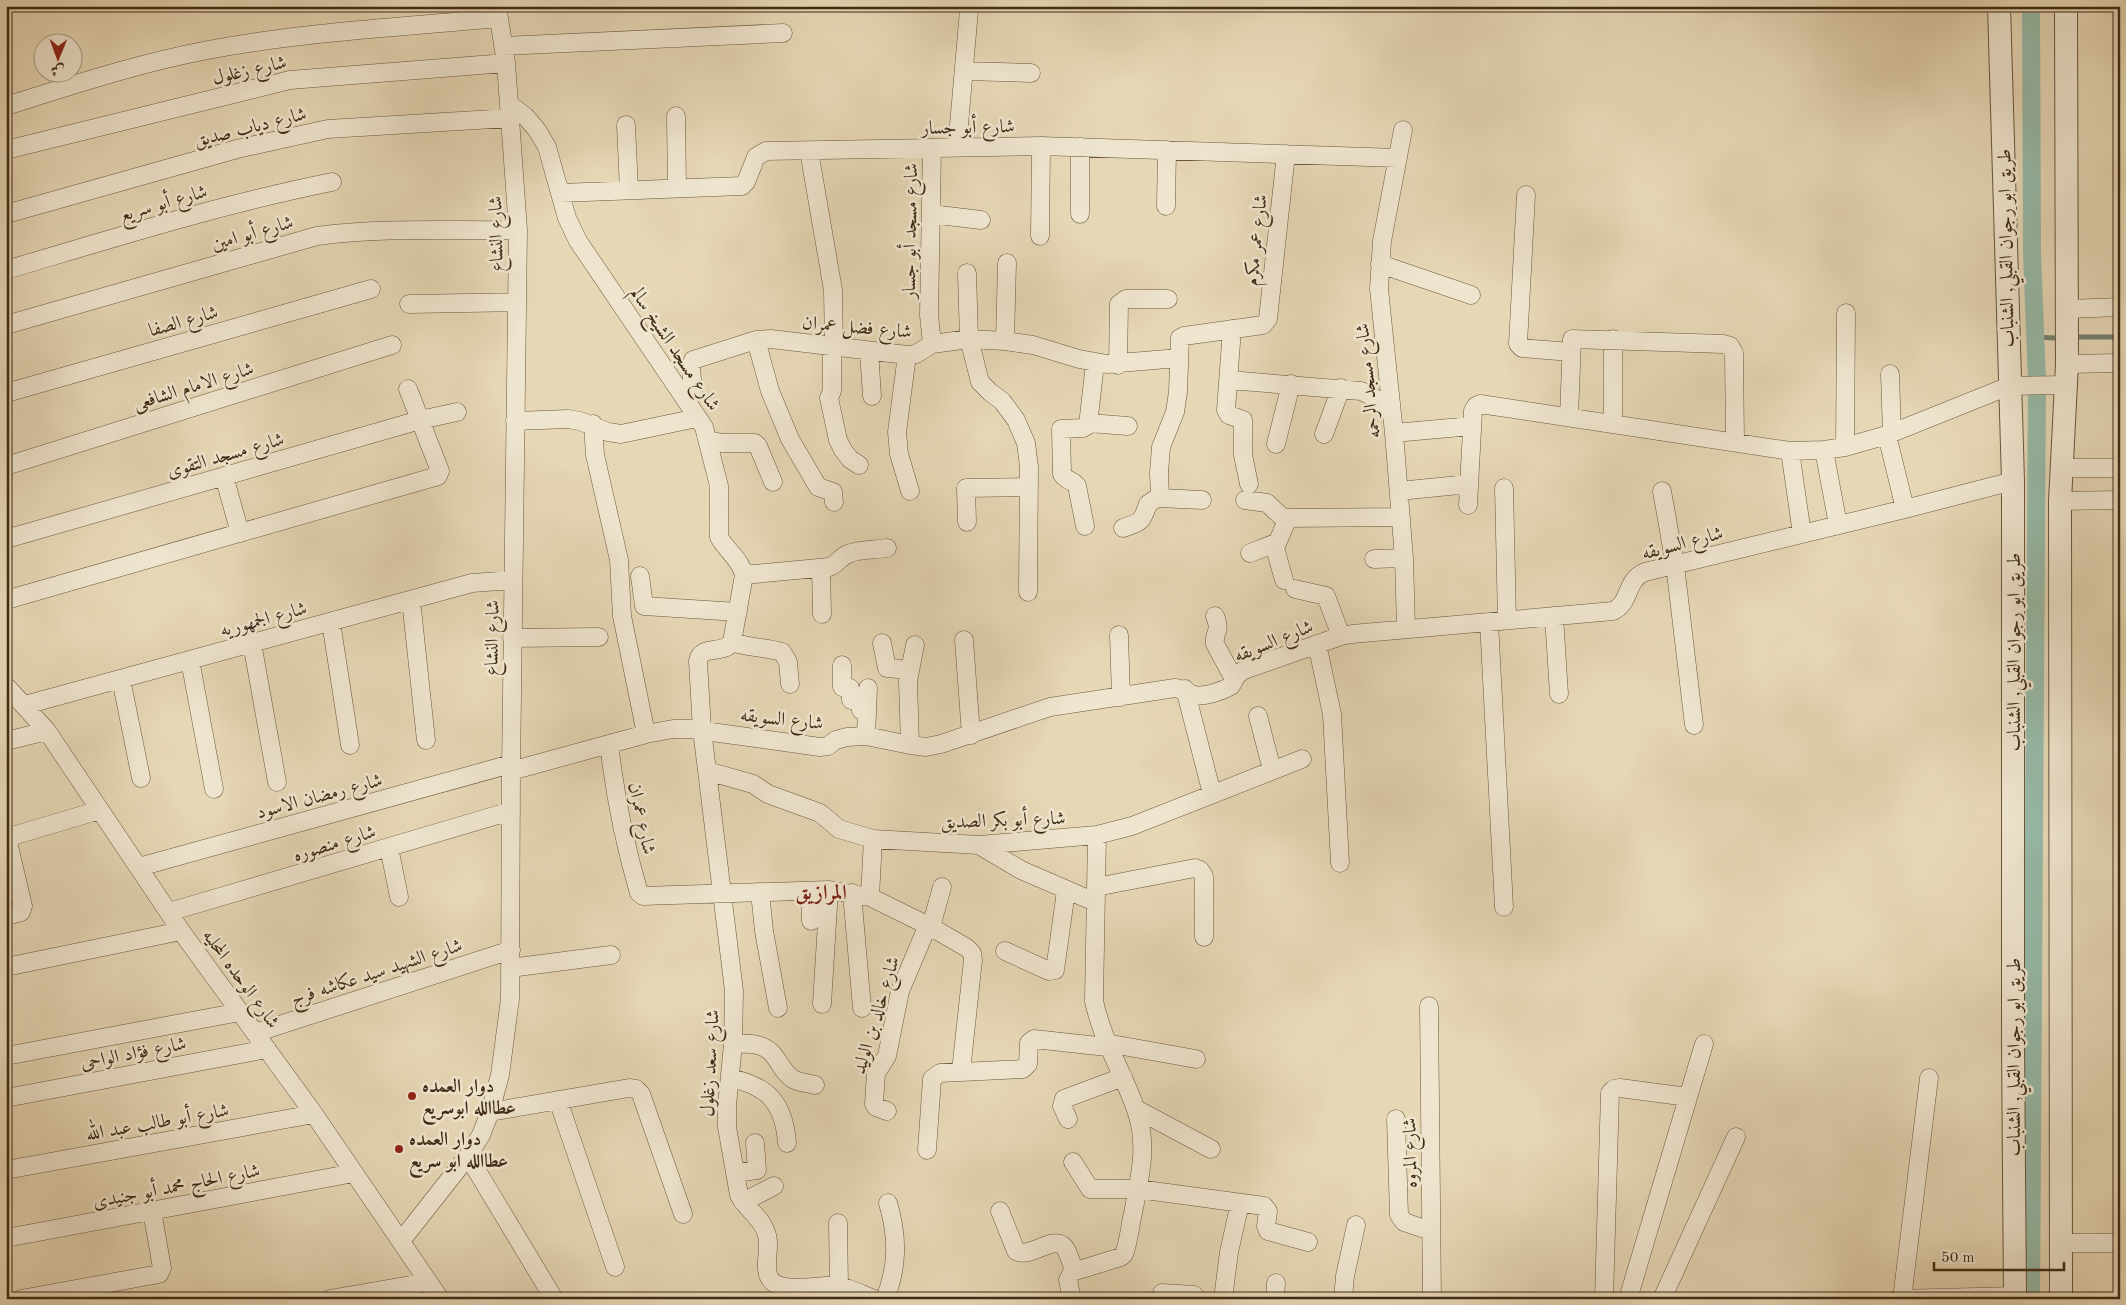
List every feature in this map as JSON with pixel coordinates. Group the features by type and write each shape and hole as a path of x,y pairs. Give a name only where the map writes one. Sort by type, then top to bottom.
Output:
{"street":[{"name":"طريق ابو رجوان القبلي, الشنباب","path":"1999,6 2013,386 2012,1043 2015,1297"},
{"path":"2061,1299 2060,501 2062,378 2067,309 2066,6"},
{"path":"958,148 969,10"},
{"path":"6,106 139,65 208,50 277,39 498,12"},
{"name":"شارع النشاع","path":"401,1241 468,1156 480,1135 490,1112 500,1075 506,1038 510,959 512,638 518,230 506,63 498,12"},
{"path":"504,46 783,33"},
{"name":"شارع زغلول","path":"6,150 290,80 506,63"},
{"path":"964,71 1031,73"},
{"name":"شارع مسجد الشيخ سالم","path":"510,111 525,116 537,130 547,147 567,218 578,241 704,427 708,440 709,454 719,486 720,537 723,544 740,565 744,575"},
{"name":"شارع دياب صديق","path":"6,214 237,149 328,129 510,111"},
{"path":"676,116 677,188"},
{"path":"626,125 629,190"},
{"name":"شارع مسجد الرحمه","path":"1403,130 1382,241 1380,264 1381,313 1394,433 1404,558 1406,628"},
{"path":"1040,236 1041,146"},
{"name":"شارع أبو جسار","path":"560,193 742,186 746,182 754,160 762,152 1041,146 1398,158"},
{"name":"شارع مسجد أبو جسار","path":"932,148 929,315 932,344"},
{"path":"1080,148 1080,214"},
{"path":"1166,206 1167,150"},
{"path":"809,151 833,290 832,390 829,398 838,440 846,455 859,465"},
{"name":"شارع عمر مكرم","path":"1232,329 1266,324 1268,319 1286,154"},
{"name":"شارع أبو سريع","path":"6,270 270,194 332,182"},
{"path":"1526,195 1518,344 1522,348 1571,352"},
{"path":"931,214 981,220"},
{"name":"شارع أبو امين","path":"6,325 318,236 380,231 518,230"},
{"path":"1005,341 1007,263"},
{"path":"1380,264 1471,295"},
{"path":"967,273 969,339 980,382 1007,407 1016,420 1026,443 1029,467 1028,592"},
{"name":"شارع الصفا","path":"6,393 371,289"},
{"path":"1118,364 1119,304 1126,299 1168,299"},
{"path":"409,304 517,302"},
{"path":"2067,309 2120,307"},
{"path":"1845,447 1846,313"},
{"path":"1159,498 1161,447 1175,412 1178,392 1179,340 1182,337 1232,329 1226,410 1229,415 1242,420 1247,492 1267,503 1283,518 1400,517"},
{"path":"1569,418 1571,341 1574,338 1723,344 1730,346 1734,353 1735,442"},
{"name":"شارع فضل عمران","path":"686,401 693,393 691,366 693,360 756,340 771,339 907,355 916,354 932,344 969,339 1033,345 1095,363 1118,364 1179,358"},
{"path":"1613,339 1613,424"},
{"path":"756,340 770,391 790,439 818,487 833,492 834,502"},
{"name":"شارع الامام الشافعى","path":"6,466 392,345"},
{"path":"869,351 872,396"},
{"path":"907,355 897,432 899,454 910,491"},
{"path":"1089,423 1095,363"},
{"path":"1468,505 1473,411 1480,404 1790,451 1824,450 1845,447 1890,434 2013,386 2062,378 2120,363"},
{"path":"1890,374 1890,434 1905,509"},
{"path":"1229,380 1362,391 1374,396 1384,404 1392,415"},
{"path":"1276,444 1291,384"},
{"path":"1324,434 1341,388"},
{"path":"6,600 439,476 440,471 408,389"},
{"name":"شارع مسجد التقوى","path":"6,539 420,420 457,412"},
{"path":"515,421 568,419 592,424 608,432 621,434 698,418"},
{"path":"1085,526 1077,486 1074,482 1065,479 1062,474 1061,429 1083,428 1089,423 1128,426"},
{"path":"592,424 596,455 619,560 624,625 646,734"},
{"path":"1394,433 1472,426"},
{"path":"708,440 721,443 755,443 773,482"},
{"path":"1824,450 1838,526"},
{"path":"1790,451 1802,534"},
{"path":"2062,468 2120,468"},
{"path":"224,476 240,533"},
{"name":"شارع السويقه","path":"511,768 673,729 702,730 820,747 828,746 847,737 866,736 910,746 926,747 971,735 1050,707 1175,688 1203,695 1227,688 1244,670 1341,636 1406,628 1613,611 1624,604 1630,585 1638,575 2013,481"},
{"path":"1399,491 1469,484"},
{"path":"967,522 966,488 1029,487"},
{"path":"1504,488 1507,620"},
{"path":"1662,491 1675,565 1694,725"},
{"path":"1123,528 1140,521 1145,516 1148,504 1159,498 1202,500"},
{"path":"2060,501 2120,500"},
{"path":"1288,518 1276,543 1276,553 1290,585 1326,596 1341,636"},
{"path":"1250,553 1276,543"},
{"path":"702,730 698,658 704,652 727,648 732,642 744,575 833,566 843,556 853,552 887,548"},
{"path":"1374,559 1404,558"},
{"path":"820,568 822,614"},
{"path":"640,576 644,606 738,612"},
{"name":"شارع الجمهوريه","path":"25,705 472,583 513,580"},
{"path":"411,600 426,740"},
{"path":"1215,616 1219,626 1215,644 1234,679"},
{"path":"1554,616 1559,694"},
{"path":"330,622 350,745"},
{"path":"1489,622 1504,907"},
{"path":"1119,635 1121,697"},
{"path":"512,638 598,637"},
{"path":"964,640 971,735"},
{"path":"732,642 744,646 769,648 782,652 788,662 790,684"},
{"path":"252,643 277,782"},
{"path":"882,643 887,668 909,670"},
{"path":"910,746 908,681 915,644"},
{"path":"1317,644 1332,723 1340,863"},
{"path":"190,660 214,789"},
{"path":"842,665 842,687 850,688 851,700 858,701 861,710 867,710"},
{"path":"120,679 141,778"},
{"name":"شارع الوحده المحليه","path":"6,686 25,705 46,731 138,868 314,1114 440,1299"},
{"path":"866,736 868,688"},
{"path":"1185,689 1212,794"},
{"path":"1258,716 1272,770"},
{"name":"شارع سعد زغلول","path":"702,730 734,992 733,1044 727,1127 739,1195 743,1202 759,1218 767,1233 769,1250 768,1271 773,1282 784,1288 839,1286 868,1298"},
{"path":"6,741 46,731"},
{"name":"شارع عمران","path":"609,744 614,794 624,843 639,893 645,896 722,894"},
{"name":"شارع أبو بكر الصديق","path":"707,771 753,784 768,794 820,813 839,829 873,839 979,844 1097,835 1132,826 1302,759"},
{"name":"شارع رمضان الاسود","path":"138,868 511,768"},
{"path":"6,916 21,912 24,908 7,838 100,810"},
{"name":"شارع منصوره","path":"169,912 511,811"},
{"path":"1072,1299 1068,1280 1074,1270 1121,1257 1124,1254 1142,1169 1141,1129 1136,1109 1107,1045 1099,1024 1094,1001 1097,835"},
{"path":"870,897 873,839"},
{"path":"979,844 1022,870 1066,891 1095,894 1196,868 1204,876 1204,937"},
{"path":"389,847 399,897"},
{"path":"930,926 942,887"},
{"path":"722,894 829,890 852,893 870,897 930,926 967,948 972,954 973,960 961,1071"},
{"path":"822,1004 829,890"},
{"path":"810,891 811,921"},
{"path":"1005,951 1049,972 1054,970 1066,891"},
{"path":"760,892 764,931 778,1008"},
{"path":"852,893 862,1008"},
{"name":"شارع خالد بن الوليد","path":"887,1111 876,1107 874,1104 876,1073 887,1056 900,991 930,926"},
{"path":"6,967 182,931"},
{"name":"شارع الشهيد سيد عكاشه فرج","path":"255,1032 510,959 611,956"},
{"name":"شارع المروه","path":"1429,1006 1432,1299"},
{"path":"6,1056 240,1012"},
{"path":"927,1150 932,1079 944,1071 1023,1069 1028,1064 1029,1045 1034,1039 1107,1045 1196,1059"},
{"path":"733,1044 758,1045 767,1049 775,1055 791,1078 816,1085"},
{"path":"1628,1299 1704,1044"},
{"name":"شارع فؤاد الواحى","path":"6,1098 267,1048"},
{"path":"1068,1119 1062,1106 1064,1100 1123,1077"},
{"path":"730,1078 748,1082 765,1091 778,1106 785,1123 787,1142"},
{"path":"1902,1299 1929,1078"},
{"path":"490,1112 630,1088 639,1092 683,1214"},
{"path":"1604,1299 1610,1093 1614,1089 1620,1088 1688,1097"},
{"path":"558,1100 615,1267"},
{"path":"1136,1109 1211,1149"},
{"name":"شارع أبو طالب عبد الله","path":"6,1170 314,1114"},
{"path":"1396,1119 1399,1216 1404,1222 1431,1231"},
{"path":"1662,1299 1736,1137"},
{"path":"735,1174 757,1170 755,1142"},
{"path":"468,1156 554,1299"},
{"path":"1073,1162 1090,1189 1138,1188 1267,1208 1266,1226 1270,1232 1308,1242"},
{"name":"شارع الحاج محمد أبو جنيدى","path":"6,1238 354,1173"},
{"path":"743,1202 774,1186"},
{"path":"885,1299 896,1263 897,1243 894,1222 888,1203"},
{"path":"1223,1299 1229,1252 1240,1203"},
{"path":"1000,1210 1016,1251 1025,1253 1059,1243 1064,1247 1074,1270"},
{"path":"21,1299 159,1274 162,1268 152,1211"},
{"path":"838,1223 839,1286"},
{"path":"1343,1299 1345,1276 1356,1225"},
{"path":"2061,1243 2120,1243"},
{"path":"330,1299 428,1282"},
{"path":"1162,1293 1194,1291"},
{"path":"1898,1299 2015,1297"}],"waterway":[{"path":"2031,6 2032,254 2037,380 2031,1299"},
{"path":"2035,337 2056,338"},
{"path":"2079,337 2120,337"}],"place":[{"name":"دوار العمده عطاالله ابوسريع","path":"412,1096"},
{"name":"دوار العمده عطاالله ابو سريع","path":"399,1149"}],"district":[{"name":"المرازيق","path":"821,892"}]}
